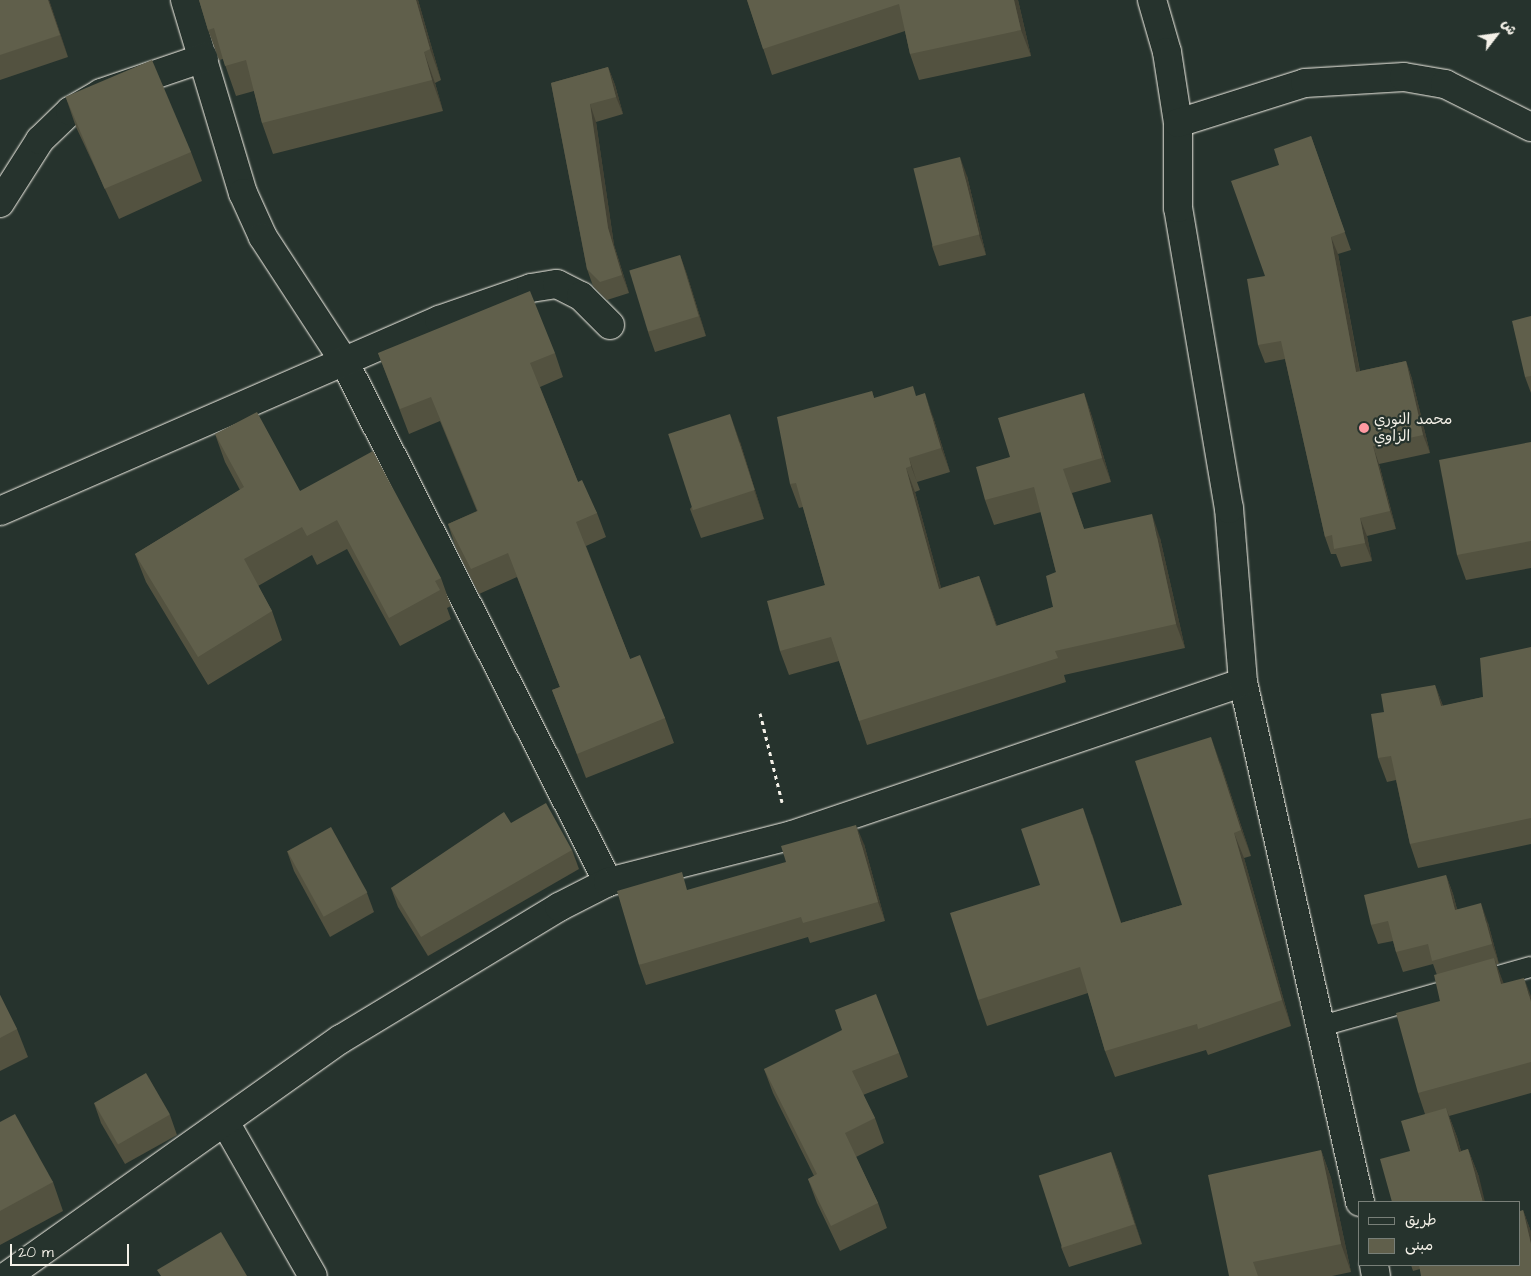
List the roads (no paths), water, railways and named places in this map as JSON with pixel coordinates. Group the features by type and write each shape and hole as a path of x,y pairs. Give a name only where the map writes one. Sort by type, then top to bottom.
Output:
{"street":[{"path":"185,0 204,58 243,193 259,228 345,363 608,882"},
{"path":"1152,0 1167,52 1178,123 1178,208 1229,509 1243,682 1322,1026 1360,1201"},
{"path":"0,202 8,175 70,111 101,92 204,58"},
{"path":"1178,123 1305,83 1404,77 1445,84 1531,127"},
{"path":"0,511 494,299 556,284 581,296 610,325"},
{"path":"8,1276 341,1039 559,907 608,882 792,835 1243,682"},
{"path":"225,1122 313,1276"}],"lane":[{"path":"1322,1026 1531,967"}],"place":[{"name":"محمد النوري الزاوي","path":"1364,428"}]}
